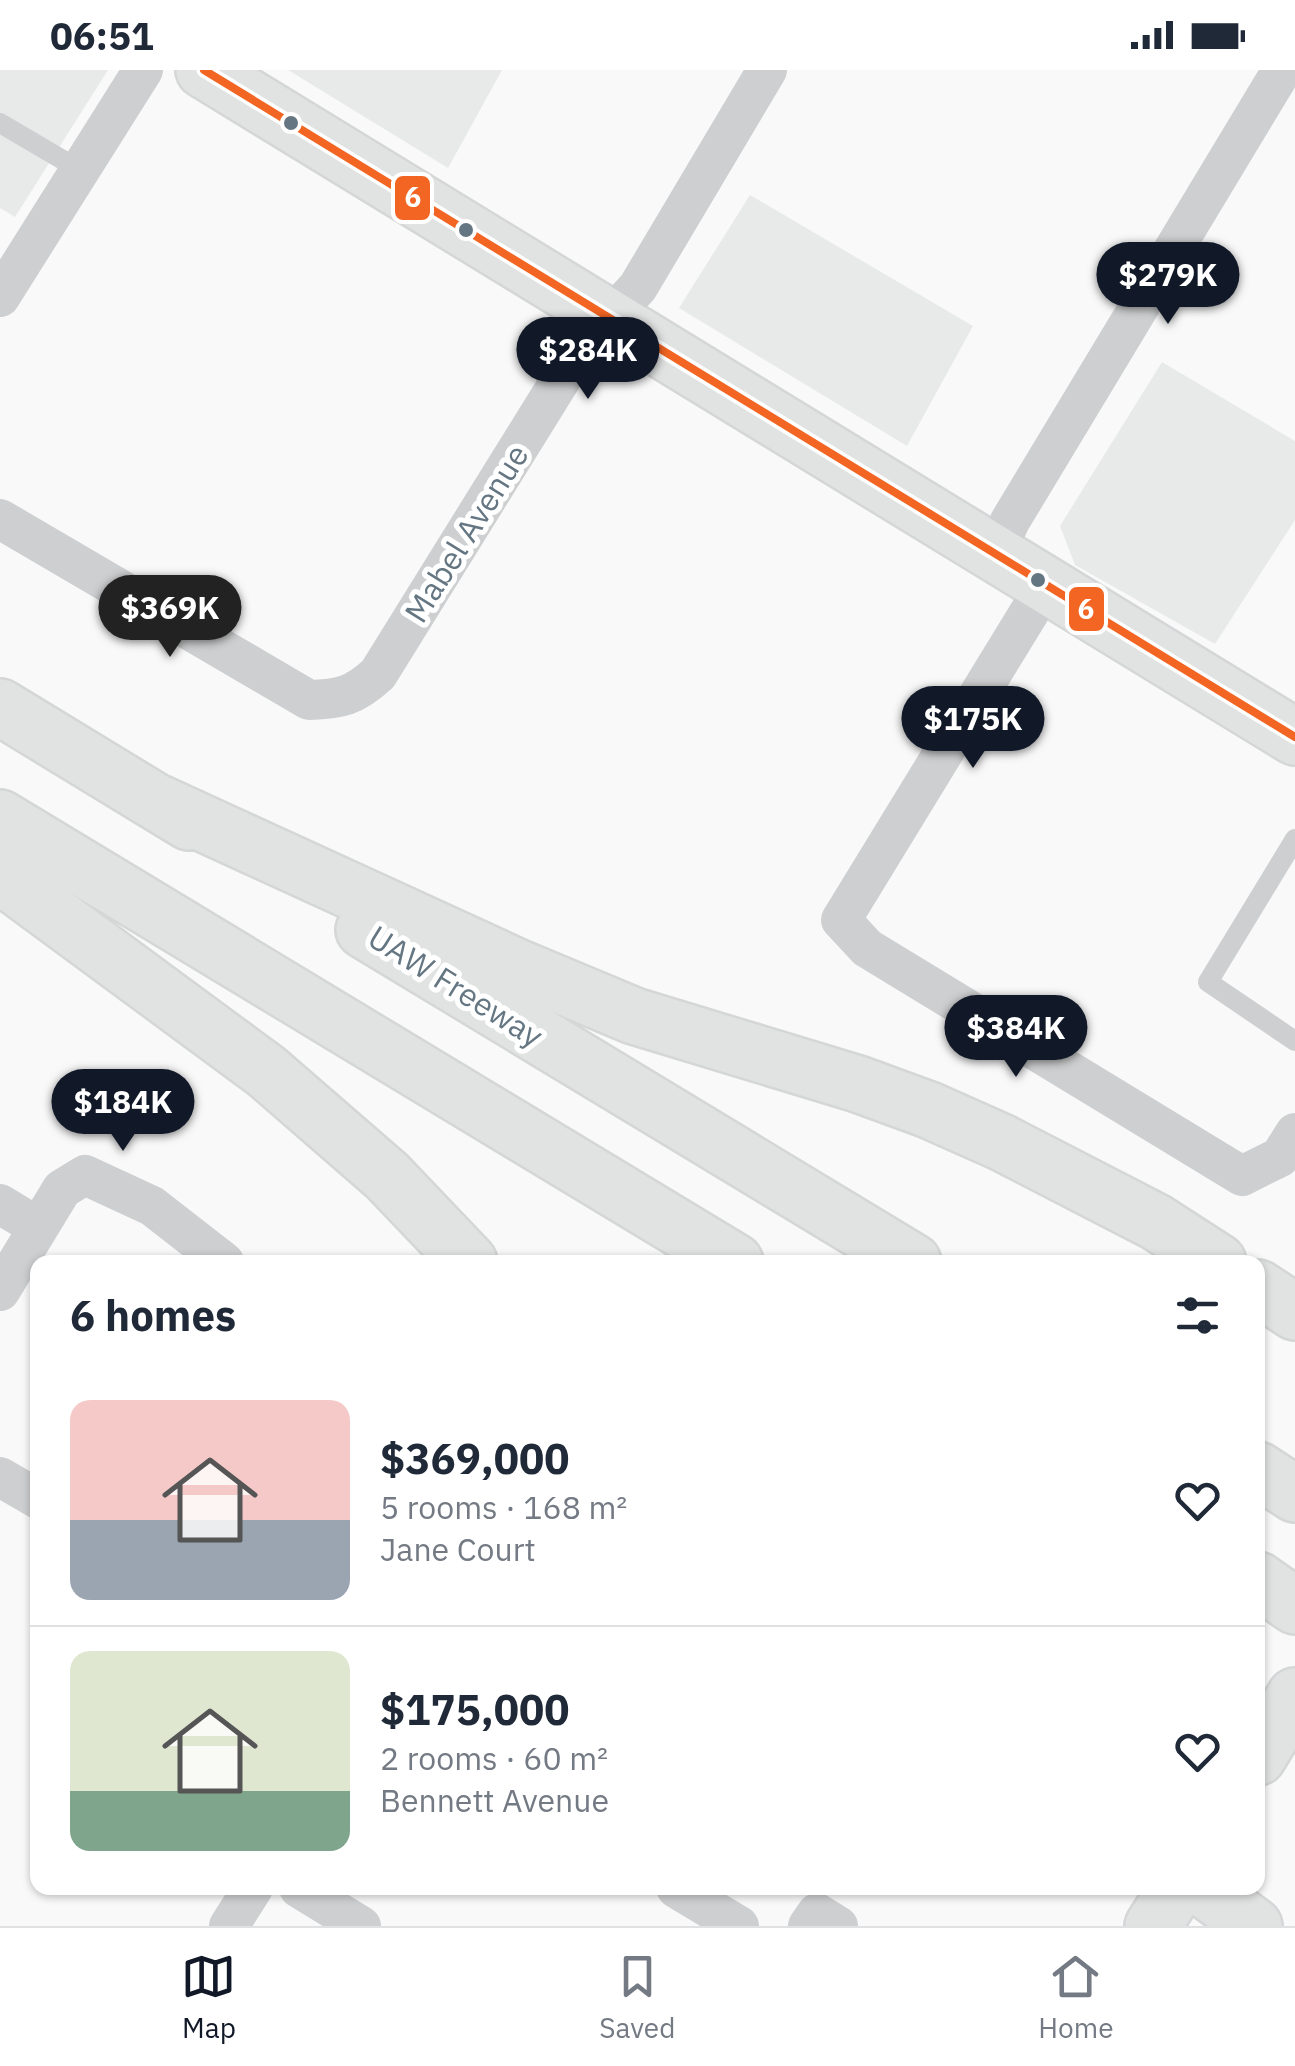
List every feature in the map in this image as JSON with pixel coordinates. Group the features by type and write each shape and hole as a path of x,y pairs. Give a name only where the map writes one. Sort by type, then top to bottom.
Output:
{"main road":[{"path":"233,77 610,319 1295,737"},
{"name":"UAW Freeway","path":"0,707 901,1255"},
{"path":"159,804 501,960 616,1008 928,1110 1002,1142 1156,1222 1207,1255"},
{"path":"0,818 724,1255"},
{"path":"0,875 266,1070 386,1176 462,1255"},
{"path":"1265,1293 1295,1312"},
{"path":"1265,1585 1295,1606"},
{"path":"1265,1745 1295,1696"},
{"path":"1153,1926 1173,1895"},
{"path":"1212,1895 1254,1926"}],"street":[{"path":"0,297 143,70"},
{"name":"Mabel Avenue","path":"0,520 309,700 331,700 358,693 378,674 576,355 638,287 767,70"},
{"path":"995,554 1010,521 1282,70"},
{"path":"1046,585 841,920 867,948 1242,1176 1280,1158 1295,1133"},
{"path":"0,1291 62,1189 85,1175 152,1206 215,1255"},
{"path":"0,1204 38,1227"},
{"path":"0,1477 30,1494"},
{"path":"229,1926 249,1895"},
{"path":"309,1895 360,1926"},
{"path":"688,1895 739,1926"}],"lane":[{"path":"0,123 80,170"},
{"path":"1295,839 1208,982 1295,1041"}],"shaded area":[{"path":"0,70 108,70 15,217 0,208"},
{"path":"288,70 502,70 448,168"},
{"path":"750,195 973,326 907,446 679,308"},
{"path":"1162,362 1295,441 1295,520 1215,644 1075,565 1060,526"}],"transit line":[{"name":"6","path":"204,70 1295,737"}]}
